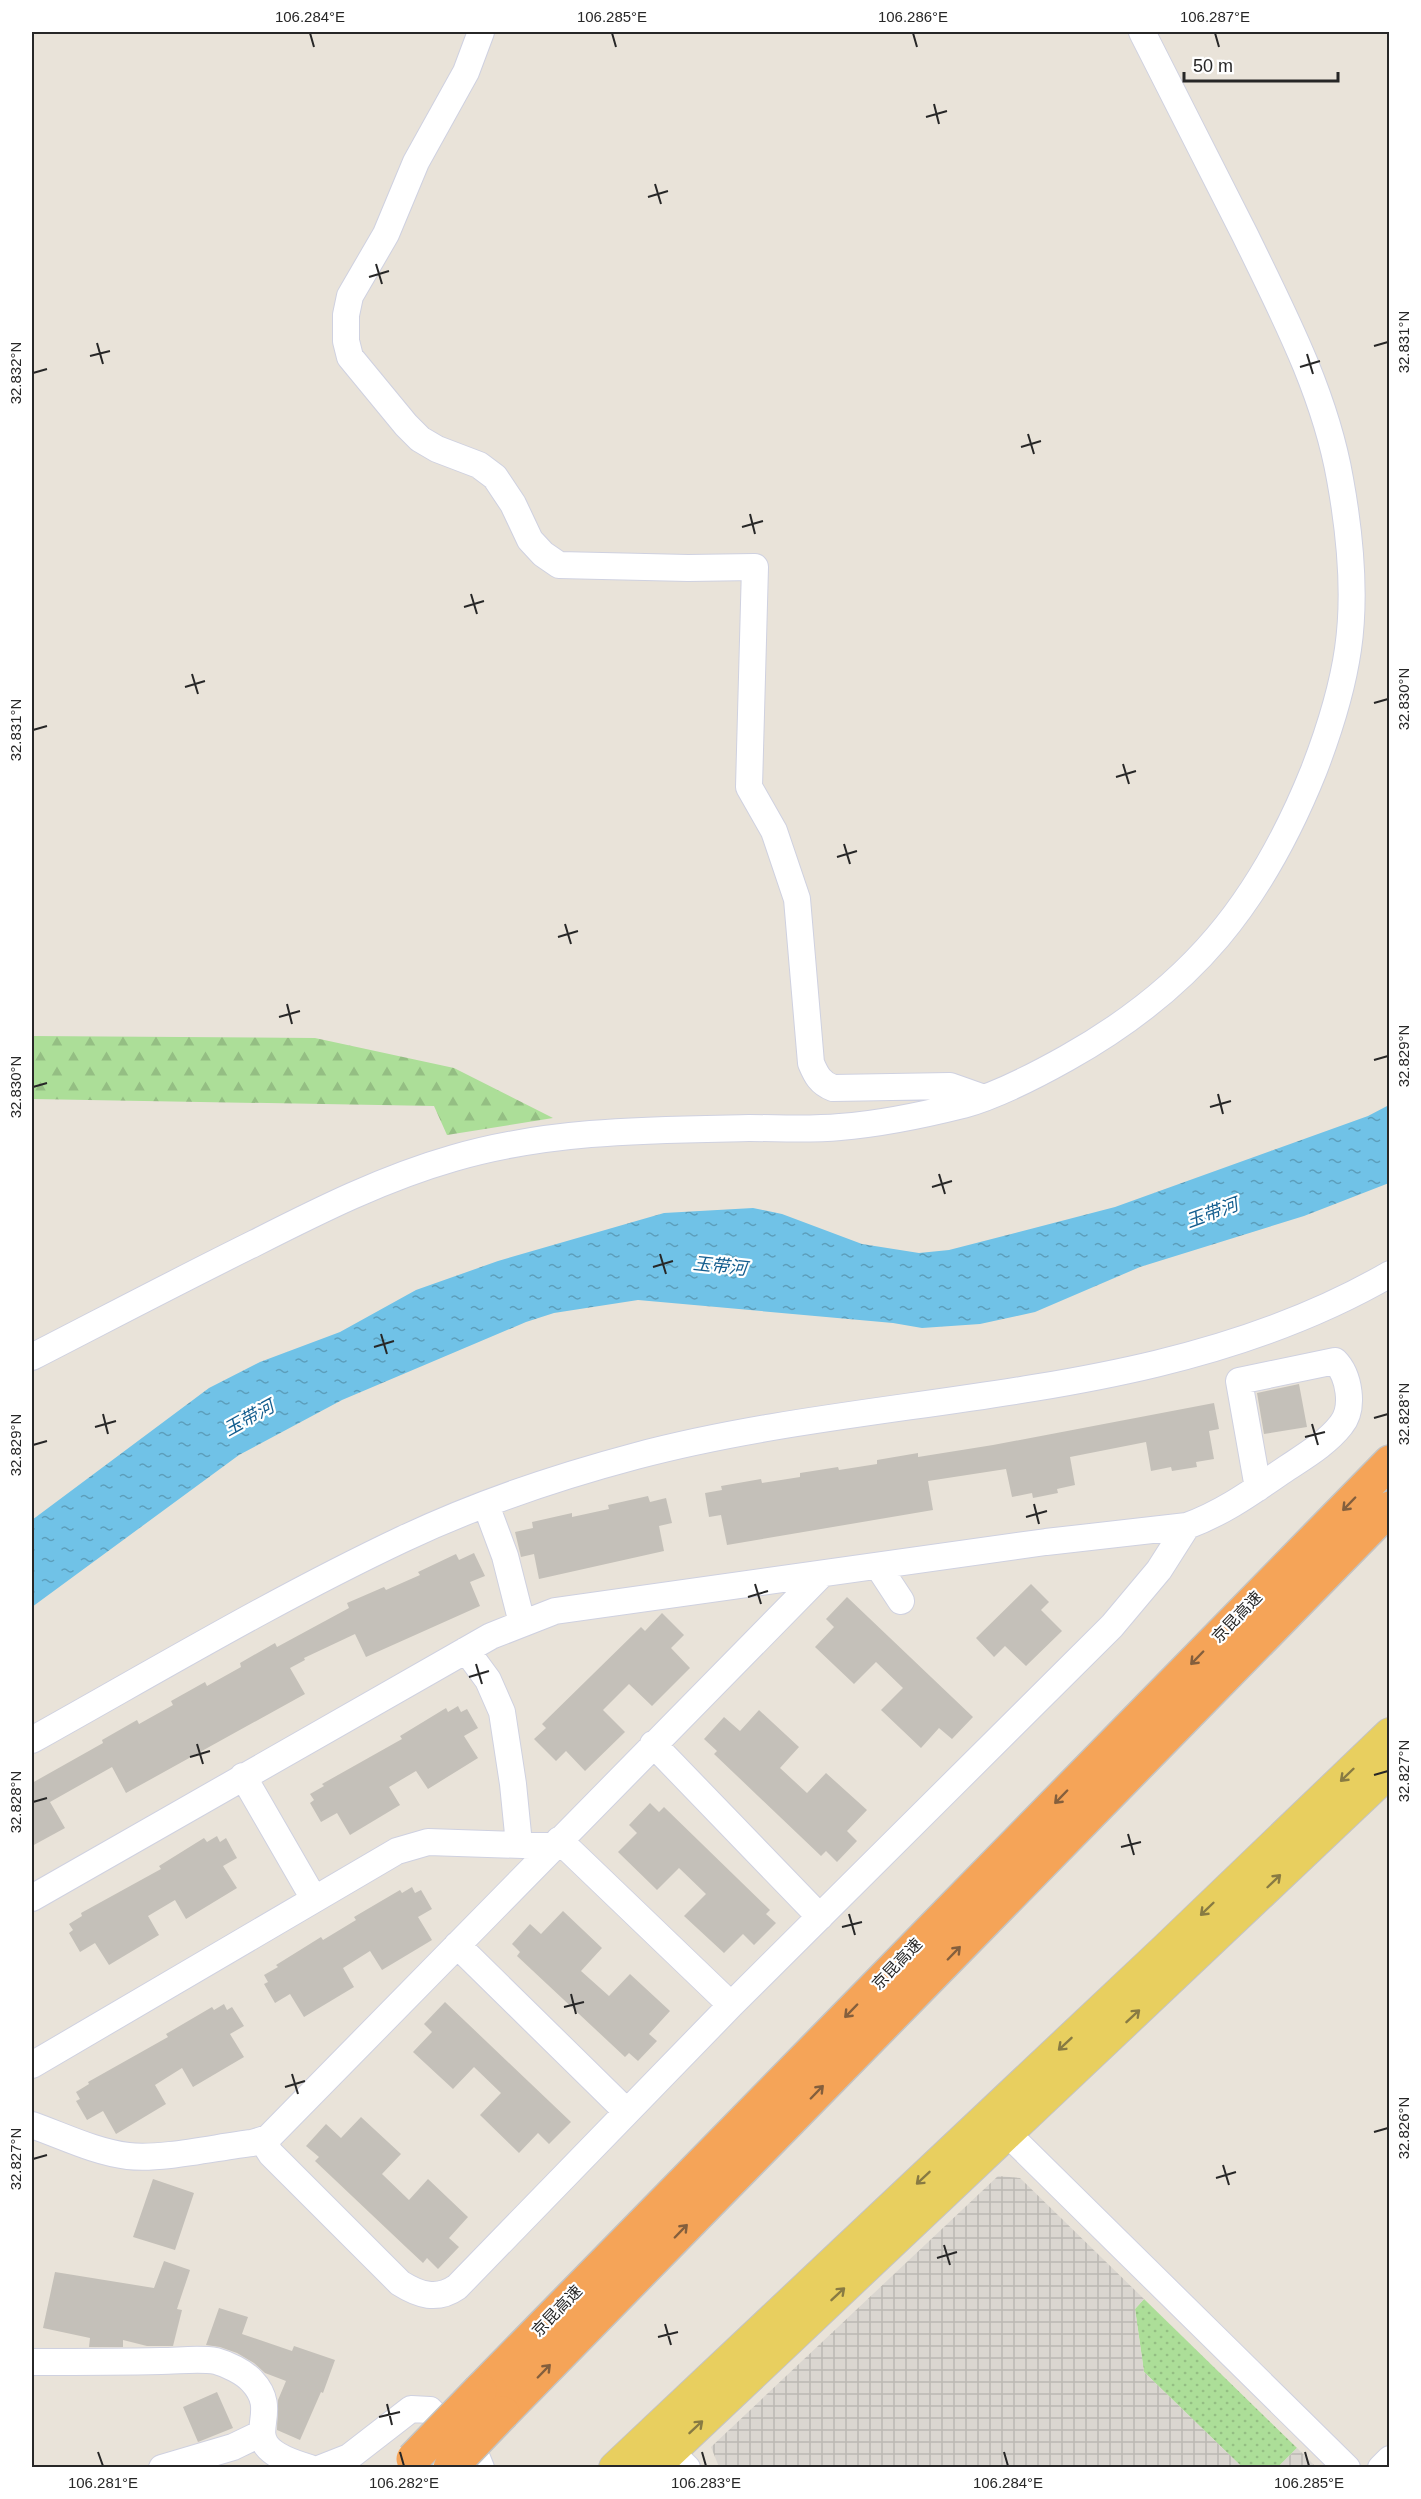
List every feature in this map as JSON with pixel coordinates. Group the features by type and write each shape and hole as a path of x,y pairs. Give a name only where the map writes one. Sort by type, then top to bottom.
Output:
{"highway":[{"name":"京昆高速","path":"409,2463 1389,1462"},
{"name":"京昆高速","path":"450,2468 1389,1508"}],"main road":[{"path":"615,2468 1166,1949 1389,1734"},
{"path":"670,2462 1008,2134 1389,1771"}],"street":[{"path":"481,32 466,72 416,162 386,234 350,296 346,315 346,332 350,357 420,439 443,452 479,465 495,477 513,504 530,540 543,554 559,565 755,567 749,787 774,831 797,899 811,1063 816,1075 821,1082 833,1088 950,1086 984,1098"},
{"path":"32,1357 320,1210 412,1171 458,1157 511,1145 603,1133 835,1128 903,1118 984,1098 1056,1064 1119,1025 1179,978 1226,929 1265,873 1305,792 1337,703 1349,647 1352,602 1349,549 1340,479 1323,415 1300,351 1142,32"},
{"path":"32,1740 332,1573 405,1538 486,1505 578,1473 679,1446 1097,1377 1194,1355 1321,1310 1357,1294 1389,1274"},
{"path":"32,1898 466,1650 522,1623 555,1611 1046,1542 1187,1526 1225,1510 1258,1488 1316,1449 1343,1424 1348,1407 1348,1393 1346,1379 1335,1361 1239,1381 1258,1488"},
{"path":"486,1505 505,1556 522,1623"},
{"path":"262,2140 272,2154 400,2283 421,2294 434,2296 447,2294 457,2287 731,2005 1112,1626 1159,1570 1187,1526"},
{"path":"878,1566 901,1601"},
{"path":"32,2125 102,2150 128,2156 149,2156 252,2143 268,2138 822,1574"},
{"path":"466,1650 488,1680 502,1712 519,1844"},
{"path":"653,1744 820,1917"},
{"path":"243,1776 314,1899"},
{"path":"32,2065 397,1851 428,1842 556,1843 731,2005"},
{"path":"457,1945 627,2112"},
{"path":"1008,2134 1347,2468"},
{"path":"32,2362 218,2362 247,2376 260,2391 264,2403 262,2433 265,2445 286,2461 310,2468"},
{"path":"321,2468 349,2457 411,2409 417,2408 430,2410 477,2458 481,2468"},
{"path":"162,2468 233,2447 262,2433"},
{"path":"1381,2468 1389,2459"}],"green space":[{"path":"32,1036 315,1038 454,1068 553,1118 447,1135 434,1106 32,1099"},
{"path":"1144,2299 1297,2448 1278,2467 1242,2467 1144,2372 1135,2309"}],"shaded area":[{"path":"998,2176 1020,2178 1144,2299 1135,2309 1144,2372 1242,2467 719,2467 711,2447"},
{"path":"1297,2448 1316,2467 1278,2467"}],"water":[{"name":"玉带河","path":"1389,1105 1389,1183 1304,1216 1140,1267 1035,1312 980,1324 922,1328 893,1323 638,1300 554,1313 526,1322 342,1400 239,1455 32,1607 32,1520 209,1388 260,1362 340,1332 416,1290 498,1261 664,1213 753,1208 782,1214 862,1244 919,1253 949,1250 1115,1207 1368,1116"}],"building":[{"path":"1299,1384 1307,1427 1264,1434 1257,1393"},
{"path":"1214,1403 1219,1429 1209,1431 1214,1459 1196,1462 1197,1467 1172,1471 1171,1467 1151,1471 1146,1442 1070,1457 1075,1485 1057,1489 1058,1493 1033,1498 1032,1493 1012,1497 1006,1469 928,1481 933,1510 727,1545 721,1515 709,1517 705,1493 722,1490 721,1486 761,1479 762,1483 800,1477 800,1473 877,1464 877,1460 918,1453 918,1457 993,1445"},
{"path":"648,1496 650,1502 666,1498 672,1523 659,1526 664,1551 539,1579 534,1554 521,1557 515,1532 533,1528 532,1522 572,1513 572,1517 609,1509 608,1505"},
{"path":"474,1553 485,1576 470,1582 480,1606 366,1657 355,1634 304,1658 305,1660 290,1668 305,1694 126,1793 112,1767 50,1802 65,1828 32,1846 32,1783 103,1743 102,1740 137,1720 139,1724 173,1705 171,1701 205,1682 207,1686 241,1667 240,1663 275,1643 277,1647 349,1608 347,1603 384,1587 386,1590 420,1575 418,1572 456,1554 459,1560"},
{"path":"1031,1584 1049,1602 1041,1610 1062,1631 1026,1666 1005,1646 994,1657 976,1638"},
{"path":"847,1597 973,1717 952,1739 939,1728 921,1748 881,1710 903,1688 876,1662 854,1684 815,1647 834,1627 826,1619"},
{"path":"662,1613 684,1635 671,1648 690,1668 652,1706 629,1684 603,1710 625,1732 585,1771 566,1751 556,1761 534,1739 546,1728 542,1724 641,1627 645,1631"},
{"path":"458,1706 461,1712 467,1709 478,1728 464,1736 478,1758 428,1789 416,1771 389,1787 400,1805 350,1835 337,1813 321,1822 310,1803 314,1800 310,1794 324,1786 322,1784 402,1739 400,1736 446,1708 448,1712"},
{"path":"759,1710 799,1747 780,1768 807,1793 826,1773 867,1810 847,1831 857,1841 837,1862 826,1851 821,1856 714,1754 717,1751 704,1739 724,1717 740,1731"},
{"path":"650,1803 659,1812 664,1807 770,1910 766,1914 776,1923 754,1945 743,1934 724,1953 684,1916 706,1894 679,1868 657,1890 618,1852 637,1833 629,1825"},
{"path":"217,1836 220,1842 226,1838 237,1858 223,1866 237,1888 186,1919 175,1900 148,1916 159,1935 109,1965 95,1943 80,1952 69,1933 73,1930 69,1924 82,1916 81,1913 161,1869 159,1866 204,1838 207,1842"},
{"path":"412,1887 415,1893 421,1890 432,1909 418,1917 432,1940 382,1970 370,1951 343,1968 354,1987 304,2017 290,1994 275,2003 264,1984 268,1982 264,1975 321,1937 323,1940 356,1920 354,1917 400,1890 402,1893"},
{"path":"563,1911 602,1948 581,1971 609,1996 630,1974 670,2011 649,2034 657,2041 638,2061 629,2053 625,2057 517,1956 520,1952 512,1944 530,1924 541,1934"},
{"path":"445,2002 571,2122 549,2144 538,2133 519,2153 480,2115 501,2093 474,2067 453,2089 413,2052 432,2032 424,2024"},
{"path":"224,2004 227,2010 232,2007 244,2026 230,2034 244,2057 193,2087 182,2068 155,2085 166,2104 116,2134 103,2111 87,2120 76,2101 80,2099 76,2092 89,2084 88,2082 168,2037 166,2034 212,2007 214,2010"},
{"path":"361,2117 401,2154 382,2174 409,2200 428,2179 468,2217 449,2238 459,2247 438,2269 427,2258 423,2263 315,2161 319,2157 306,2146 326,2124 341,2138"},
{"path":"153,2179 194,2193 175,2250 133,2237"},
{"path":"164,2261 190,2270 177,2309 182,2310 173,2346 147,2346 123,2340 123,2347 89,2347 90,2338 43,2328 55,2272 154,2288"},
{"path":"219,2308 248,2317 242,2334 292,2351 294,2346 335,2360 323,2393 321,2392 300,2440 277,2430 278,2400 286,2381 265,2373 237,2353 206,2345"},
{"path":"217,2392 233,2428 198,2442 183,2407"}]}
